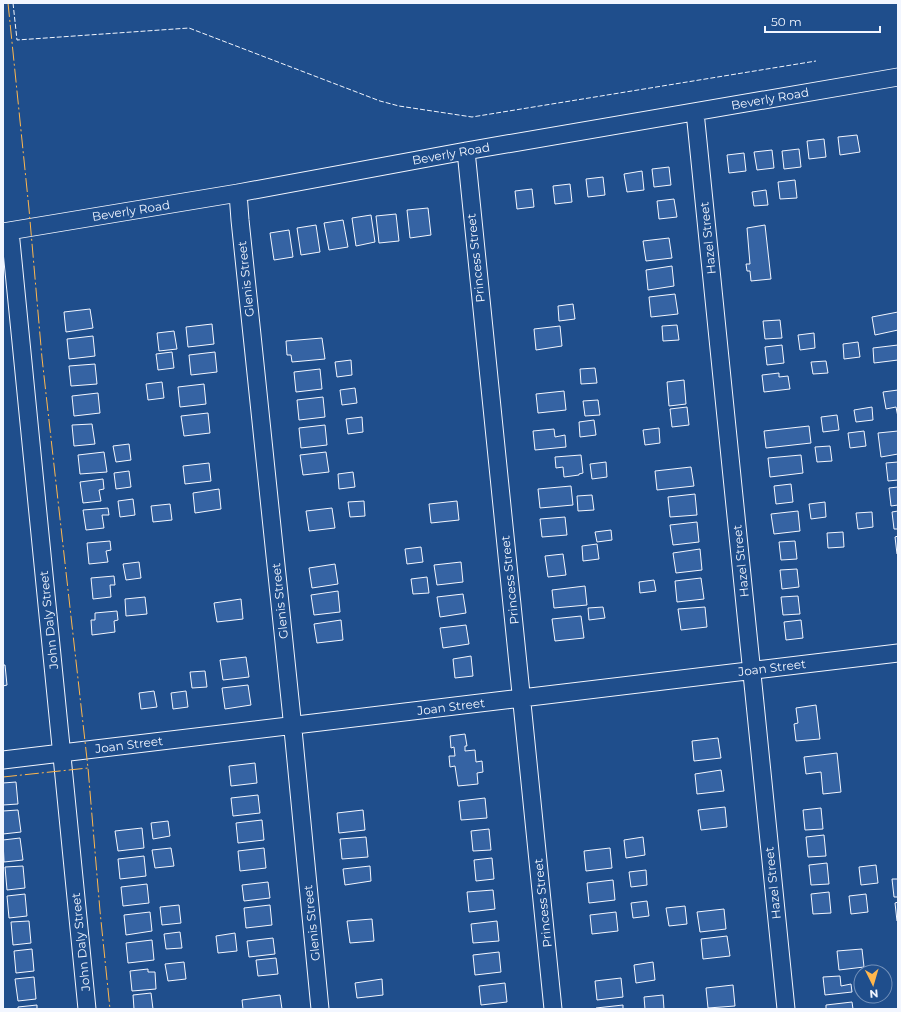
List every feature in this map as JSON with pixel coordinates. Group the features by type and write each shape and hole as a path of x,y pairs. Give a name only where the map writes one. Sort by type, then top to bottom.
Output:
{"street":[{"name":"Beverly Road","path":"6,231 238,193 466,151 898,77"},
{"name":"Hazel Street","path":"695,112 786,1009"},
{"name":"Princess Street","path":"466,151 553,1009"},
{"name":"Glenis Street","path":"238,193 293,726 320,1009"},
{"name":"John Daly Street","path":"6,231 88,1009"},
{"name":"Joan Street","path":"3,760 898,653"}],"building":[{"path":"857,135 860,152 840,155 838,137"},
{"path":"824,139 826,157 809,159 807,141"},
{"path":"799,149 801,167 784,169 782,151"},
{"path":"772,150 774,168 757,170 754,152"},
{"path":"744,153 746,171 729,173 727,155"},
{"path":"669,167 671,185 654,187 652,169"},
{"path":"642,171 644,190 627,192 624,174"},
{"path":"603,177 605,195 588,197 586,179"},
{"path":"795,180 797,198 780,199 778,182"},
{"path":"570,184 572,202 555,204 553,186"},
{"path":"532,189 534,207 517,209 515,191"},
{"path":"766,190 768,205 754,206 752,192"},
{"path":"674,199 677,217 659,219 657,201"},
{"path":"428,208 431,235 410,238 407,210"},
{"path":"396,214 399,241 379,243 376,216"},
{"path":"371,215 375,242 356,246 352,218"},
{"path":"343,220 348,247 329,250 324,223"},
{"path":"316,225 320,252 301,255 297,228"},
{"path":"765,225 771,279 751,281 750,271 747,271 746,264 750,264 747,228"},
{"path":"289,230 293,257 274,260 270,233"},
{"path":"669,238 672,258 646,261 643,241"},
{"path":"672,266 674,286 648,290 646,270"},
{"path":"675,294 678,314 651,317 649,297"},
{"path":"573,304 575,319 559,321 558,306"},
{"path":"90,309 93,328 66,332 64,312"},
{"path":"898,312 898,330 875,335 872,317"},
{"path":"780,320 782,338 765,339 763,321"},
{"path":"212,324 214,344 188,347 186,327"},
{"path":"677,325 679,340 663,341 662,326"},
{"path":"560,326 562,346 536,350 534,329"},
{"path":"174,331 177,349 159,351 157,333"},
{"path":"814,333 815,348 800,350 798,335"},
{"path":"93,336 95,356 69,359 67,339"},
{"path":"322,338 325,359 292,362 291,355 287,355 286,341"},
{"path":"858,342 860,357 844,359 843,344"},
{"path":"782,345 784,363 767,365 765,347"},
{"path":"898,345 898,360 874,363 873,348"},
{"path":"172,352 174,368 158,370 156,354"},
{"path":"215,352 217,372 191,375 189,355"},
{"path":"351,360 352,375 337,377 335,362"},
{"path":"826,361 828,373 813,374 811,362"},
{"path":"95,364 97,384 71,386 69,366"},
{"path":"595,368 597,383 581,384 580,369"},
{"path":"320,369 322,389 296,392 294,372"},
{"path":"779,373 779,377 788,376 790,389 764,392 762,375"},
{"path":"684,380 686,404 669,406 667,382"},
{"path":"162,382 164,398 148,400 146,384"},
{"path":"204,384 206,404 180,407 178,387"},
{"path":"355,388 357,403 342,405 340,390"},
{"path":"898,390 898,417 896,407 886,409 883,392"},
{"path":"564,391 566,410 538,413 536,394"},
{"path":"98,393 100,413 74,416 72,396"},
{"path":"323,397 325,417 299,420 297,400"},
{"path":"598,400 600,415 585,416 583,401"},
{"path":"687,407 689,425 672,427 670,409"},
{"path":"872,407 873,420 856,422 854,410"},
{"path":"208,413 210,433 184,436 181,416"},
{"path":"837,415 839,430 823,432 821,417"},
{"path":"362,417 363,432 348,434 346,419"},
{"path":"594,420 596,435 580,437 579,422"},
{"path":"92,424 95,444 74,446 72,425"},
{"path":"325,425 327,445 301,448 299,428"},
{"path":"809,426 811,443 766,448 764,431"},
{"path":"659,428 660,443 645,445 643,430"},
{"path":"554,429 555,437 565,435 566,447 535,450 533,431"},
{"path":"864,431 866,446 850,448 848,433"},
{"path":"898,431 898,454 881,457 878,433"},
{"path":"129,444 131,460 116,462 113,446"},
{"path":"830,446 832,461 817,462 815,447"},
{"path":"104,452 107,472 80,474 78,455"},
{"path":"326,452 329,472 303,475 300,455"},
{"path":"581,455 583,473 564,477 563,467 556,468 555,457"},
{"path":"801,455 803,473 770,477 768,458"},
{"path":"606,462 607,477 592,479 590,464"},
{"path":"898,462 898,480 888,481 886,463"},
{"path":"209,463 211,481 185,484 183,466"},
{"path":"691,467 694,486 657,490 655,471"},
{"path":"129,471 131,487 116,489 114,473"},
{"path":"353,472 355,487 339,489 338,474"},
{"path":"103,479 104,489 99,490 101,501 83,503 80,482"},
{"path":"791,484 793,502 776,504 774,486"},
{"path":"571,486 573,505 540,508 538,489"},
{"path":"898,487 898,505 891,506 889,488"},
{"path":"219,489 221,509 195,513 193,493"},
{"path":"695,494 697,515 670,517 668,497"},
{"path":"592,495 594,510 578,511 577,496"},
{"path":"133,499 135,515 120,517 118,501"},
{"path":"364,501 365,516 350,517 348,502"},
{"path":"457,501 459,520 431,523 429,504"},
{"path":"825,502 826,517 811,519 809,504"},
{"path":"170,504 172,520 153,522 151,506"},
{"path":"108,508 109,515 102,515 104,528 86,530 83,510"},
{"path":"332,508 335,528 309,531 306,511"},
{"path":"798,511 800,531 774,534 771,514"},
{"path":"898,511 898,529 894,529 892,512"},
{"path":"872,512 873,527 858,529 856,513"},
{"path":"565,517 567,535 542,537 540,519"},
{"path":"697,522 699,542 673,545 670,525"},
{"path":"611,530 612,540 597,542 595,532"},
{"path":"843,532 844,547 828,548 827,533"},
{"path":"898,536 898,554 897,554 895,537"},
{"path":"110,541 111,550 106,551 108,562 89,564 87,543"},
{"path":"795,541 797,559 781,560 779,542"},
{"path":"597,544 599,559 583,561 582,546"},
{"path":"421,547 423,562 407,564 405,549"},
{"path":"700,549 702,570 676,573 673,553"},
{"path":"563,554 566,575 548,577 545,556"},
{"path":"139,562 141,578 126,580 123,564"},
{"path":"461,562 463,582 437,585 434,565"},
{"path":"335,564 338,584 312,588 309,568"},
{"path":"797,569 799,587 782,589 780,570"},
{"path":"114,576 115,585 110,585 111,597 93,599 91,578"},
{"path":"427,577 429,593 413,594 411,579"},
{"path":"701,578 704,599 677,602 675,581"},
{"path":"654,580 656,591 640,593 639,582"},
{"path":"585,586 587,605 554,608 552,590"},
{"path":"338,591 340,612 314,615 311,595"},
{"path":"463,594 466,613 440,617 437,597"},
{"path":"798,596 800,614 783,615 781,597"},
{"path":"145,597 147,614 126,616 125,599"},
{"path":"241,599 243,619 217,622 214,603"},
{"path":"603,607 605,618 589,620 588,608"},
{"path":"705,607 707,627 681,630 678,609"},
{"path":"117,611 118,620 114,621 115,632 92,635 91,620 95,620 95,613"},
{"path":"581,616 584,638 555,641 552,619"},
{"path":"341,620 343,640 317,643 314,624"},
{"path":"801,620 803,638 786,640 784,622"},
{"path":"466,625 469,644 443,648 440,628"},
{"path":"471,656 473,676 455,678 453,659"},
{"path":"246,657 249,677 223,680 220,660"},
{"path":"3,665 5,665 7,685 3,686"},
{"path":"205,671 207,687 192,688 190,672"},
{"path":"248,685 251,705 225,709 222,688"},
{"path":"154,691 157,707 141,709 139,693"},
{"path":"186,691 188,707 173,709 171,693"},
{"path":"816,705 820,739 796,741 794,724 798,723 796,708"},
{"path":"465,734 467,746 465,746 465,751 475,750 476,762 482,761 483,772 477,773 478,784 458,786 455,766 450,767 449,756 455,756 454,747 451,748 450,736"},
{"path":"718,738 721,758 694,761 692,741"},
{"path":"837,753 841,792 823,794 821,772 806,774 804,757"},
{"path":"255,763 257,783 231,786 229,766"},
{"path":"721,770 724,791 697,794 695,774"},
{"path":"16,782 18,804 3,805 3,783"},
{"path":"258,795 260,813 233,816 231,798"},
{"path":"485,798 487,818 461,820 459,801"},
{"path":"725,807 727,827 701,830 698,810"},
{"path":"821,808 823,829 805,830 803,810"},
{"path":"18,810 21,832 3,834 3,811"},
{"path":"363,810 365,830 339,833 337,813"},
{"path":"262,820 264,840 238,843 236,823"},
{"path":"168,821 170,836 153,839 151,823"},
{"path":"142,828 144,848 118,851 115,831"},
{"path":"489,829 491,850 473,851 471,831"},
{"path":"824,835 826,856 808,857 806,837"},
{"path":"366,837 368,857 342,859 340,839"},
{"path":"643,837 645,855 626,858 624,840"},
{"path":"20,838 23,860 4,862 3,840"},
{"path":"171,848 174,866 155,868 152,850"},
{"path":"264,848 266,868 240,871 238,851"},
{"path":"610,848 612,868 586,871 584,851"},
{"path":"144,856 146,876 120,879 118,859"},
{"path":"492,858 494,879 476,881 474,860"},
{"path":"827,863 829,884 811,885 809,865"},
{"path":"876,865 878,883 861,885 859,867"},
{"path":"23,866 25,888 7,890 5,867"},
{"path":"370,866 371,881 345,885 343,869"},
{"path":"646,870 647,885 631,887 629,872"},
{"path":"892,879 898,879 898,897 894,897"},
{"path":"613,880 615,900 589,903 587,883"},
{"path":"268,882 270,898 244,901 242,885"},
{"path":"147,884 149,903 123,906 121,887"},
{"path":"493,890 495,909 469,912 467,892"},
{"path":"829,892 831,913 813,914 811,894"},
{"path":"25,894 27,916 9,918 7,896"},
{"path":"866,894 868,912 851,914 849,896"},
{"path":"647,901 649,916 633,918 631,903"},
{"path":"898,902 898,921 897,921 895,903"},
{"path":"179,905 181,923 162,925 160,907"},
{"path":"270,905 272,925 246,928 244,908"},
{"path":"685,906 687,924 669,926 666,908"},
{"path":"724,909 726,929 700,932 697,912"},
{"path":"150,912 152,931 126,935 124,915"},
{"path":"616,912 618,931 592,934 590,915"},
{"path":"372,919 374,941 350,943 347,921"},
{"path":"29,921 31,943 13,945 11,922"},
{"path":"497,921 499,941 473,943 471,924"},
{"path":"180,932 182,948 166,949 164,934"},
{"path":"235,933 237,951 218,953 216,936"},
{"path":"727,936 730,956 703,959 701,939"},
{"path":"273,938 275,954 249,957 247,941"},
{"path":"152,940 154,960 128,963 126,943"},
{"path":"32,949 34,971 16,973 14,951"},
{"path":"862,949 864,964 853,964 853,968 839,970 837,951"},
{"path":"499,952 501,972 475,975 473,955"},
{"path":"276,958 278,974 258,976 256,960"},
{"path":"184,962 186,979 168,981 165,964"},
{"path":"653,962 655,980 636,983 634,965"},
{"path":"148,969 148,972 155,972 156,989 132,991 130,971"},
{"path":"840,976 841,986 851,984 852,992 825,995 823,977"},
{"path":"34,977 36,999 18,1001 15,979"},
{"path":"621,978 623,997 597,1000 595,981"},
{"path":"382,979 383,995 357,998 355,983"},
{"path":"505,983 507,1002 481,1005 479,986"},
{"path":"733,985 735,1006 708,1008 706,988"},
{"path":"151,993 153,1009 134,1009 133,995"},
{"path":"280,995 282,1009 243,1009 242,1000"},
{"path":"663,995 664,1009 645,1009 644,997"},
{"path":"852,1002 853,1009 826,1009 826,1005"},
{"path":"37,1005 37,1009 18,1009 18,1007"},
{"path":"623,1005 623,1009 596,1009 596,1008"}],"fence":[{"path":"13,3 17,40 189,28 380,101 399,106 472,117 816,61"}],"power":[{"path":"8,3 29,209 42,358 88,768 110,1009"},
{"path":"3,777 88,768"}]}
